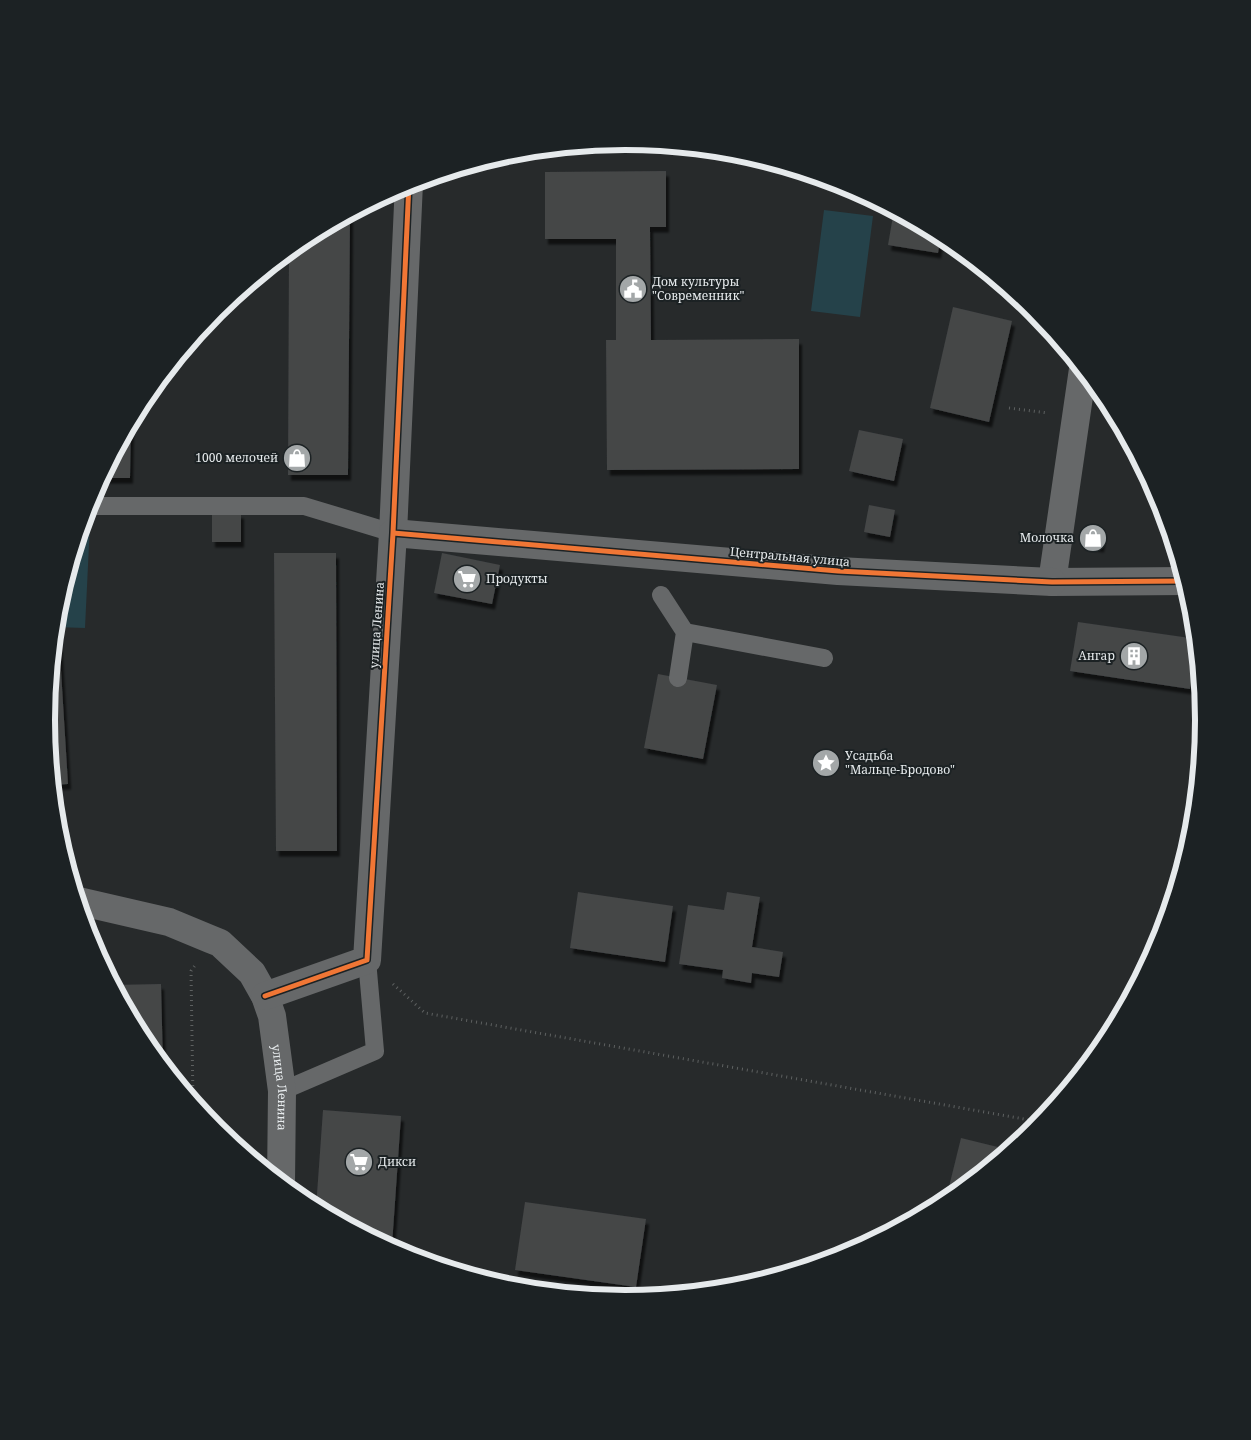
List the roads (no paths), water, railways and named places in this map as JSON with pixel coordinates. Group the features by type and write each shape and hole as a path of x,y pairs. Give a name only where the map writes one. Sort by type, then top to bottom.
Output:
{"street":[{"name":"улица Ленина","path":"367,960 393,533 409,192"},
{"path":"1052,582 1082,378"},
{"name":"Центральная улица","path":"393,533 838,571 1052,582 1179,581"},
{"name":"улица Ленина","path":"85,903 169,922 220,943 252,973 265,996 272,1016 282,1091 281,1175"},
{"path":"265,996 367,960"}],"lane":[{"path":"97,506 304,506 393,533"},
{"path":"661,595 684,632 678,678"},
{"path":"684,632 824,658"},
{"path":"282,1091 375,1051 367,960"}],"place":[{"name":"Дом культуры \"Современник\"","path":"633,289"},
{"name":"1000 мелочей","path":"297,458"},
{"name":"Молочка","path":"1093,538"},
{"name":"Продукты","path":"467,579"},
{"name":"Ангар","path":"1134,656"},
{"name":"Усадьба \"Мальце-Бродово\"","path":"826,763"},
{"name":"Дикси","path":"359,1162"}]}
